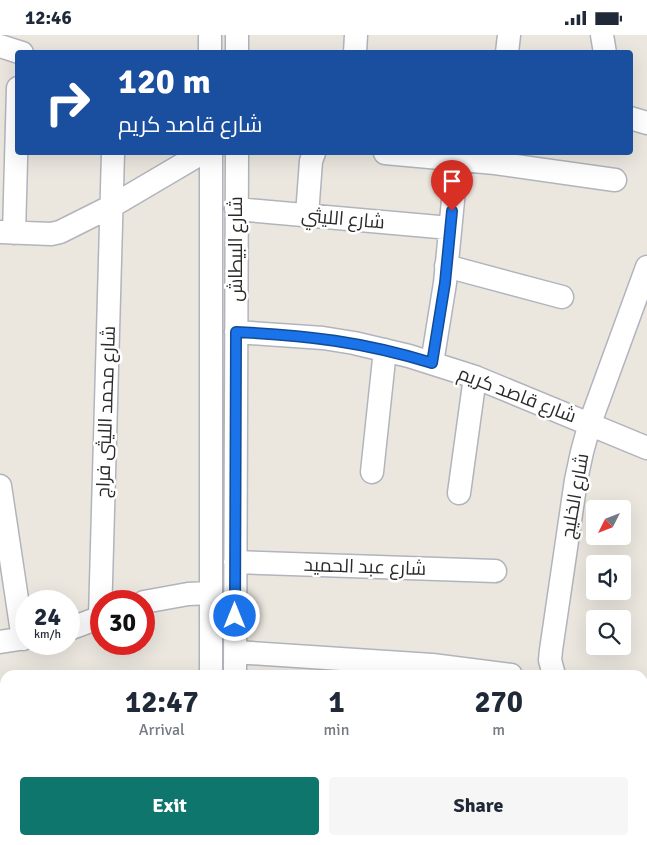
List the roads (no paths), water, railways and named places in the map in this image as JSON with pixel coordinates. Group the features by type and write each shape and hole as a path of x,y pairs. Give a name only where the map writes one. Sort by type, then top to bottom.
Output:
{"street":[{"path":"210,35 210,50"},
{"path":"237,35 237,50"},
{"path":"355,50 356,35"},
{"path":"507,50 509,35"},
{"path":"602,35 604,50"},
{"path":"633,119 647,123"},
{"path":"15,128 7,233 51,234 60,232 112,207 199,155"},
{"name":"شارع محمد الليثى فراج","path":"102,590 113,155"},
{"name":"شارع البيطاش","path":"210,155 211,670"},
{"name":"شارع البيطاش","path":"235,670 237,155"},
{"path":"307,215 311,161 313,155"},
{"path":"409,155 457,159 496,158 615,180"},
{"path":"432,363 441,309 457,159"},
{"name":"شارع الليثي","path":"236,209 450,228"},
{"path":"210,231 236,232"},
{"path":"446,266 562,297"},
{"name":"شارع الخليج","path":"553,670 550,660 551,650 576,480 590,423 647,267"},
{"name":"شارع قاصد كريم","path":"236,332 323,338 385,350 432,363 475,377 647,448"},
{"path":"372,472 385,350"},
{"path":"460,493 475,377"},
{"path":"0,486 17,590"},
{"name":"شارع عبد الحميد","path":"235,563 495,571"},
{"path":"155,600 173,596 211,593"},
{"path":"0,642 15,640"},
{"path":"235,652 432,665 472,670"}]}
